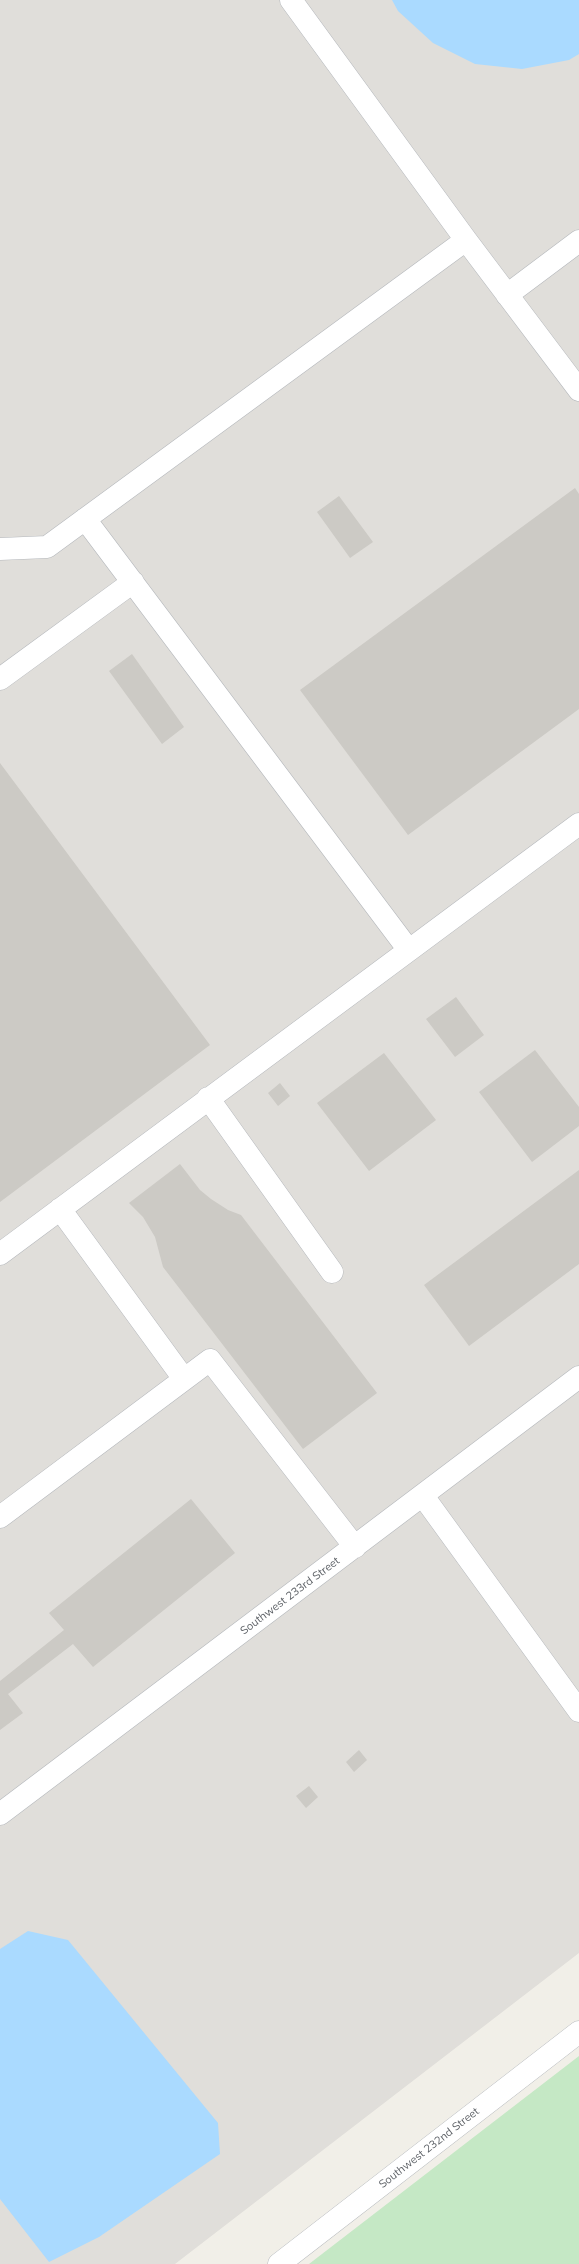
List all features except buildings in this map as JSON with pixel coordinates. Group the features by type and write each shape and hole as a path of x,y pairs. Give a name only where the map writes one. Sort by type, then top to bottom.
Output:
{"street":[{"path":"291,0 466,240 579,390"},
{"path":"0,549 47,547 466,240"},
{"path":"507,295 579,241"},
{"path":"86,519 408,950"},
{"path":"0,679 133,582"},
{"path":"0,1254 208,1098 579,824"},
{"path":"208,1098 332,1272"},
{"path":"60,1209 184,1380"},
{"path":"0,1517 210,1360 355,1547"},
{"name":"Southwest 233rd Street","path":"0,1814 579,1377"},
{"path":"423,1496 579,1711"},
{"name":"Southwest 232nd Street","path":"279,2264 579,2032"}],"shaded area":[{"path":"0,0 579,0 579,1953 175,2264 0,2264"}],"green space":[{"path":"579,2056 579,2264 309,2264"}],"water":[{"path":"392,0 579,0 579,54 569,60 522,69 475,64 433,43 398,11"},
{"path":"28,1931 68,1940 218,2123 220,2154 99,2237 49,2262 0,2199 0,1949"}]}
